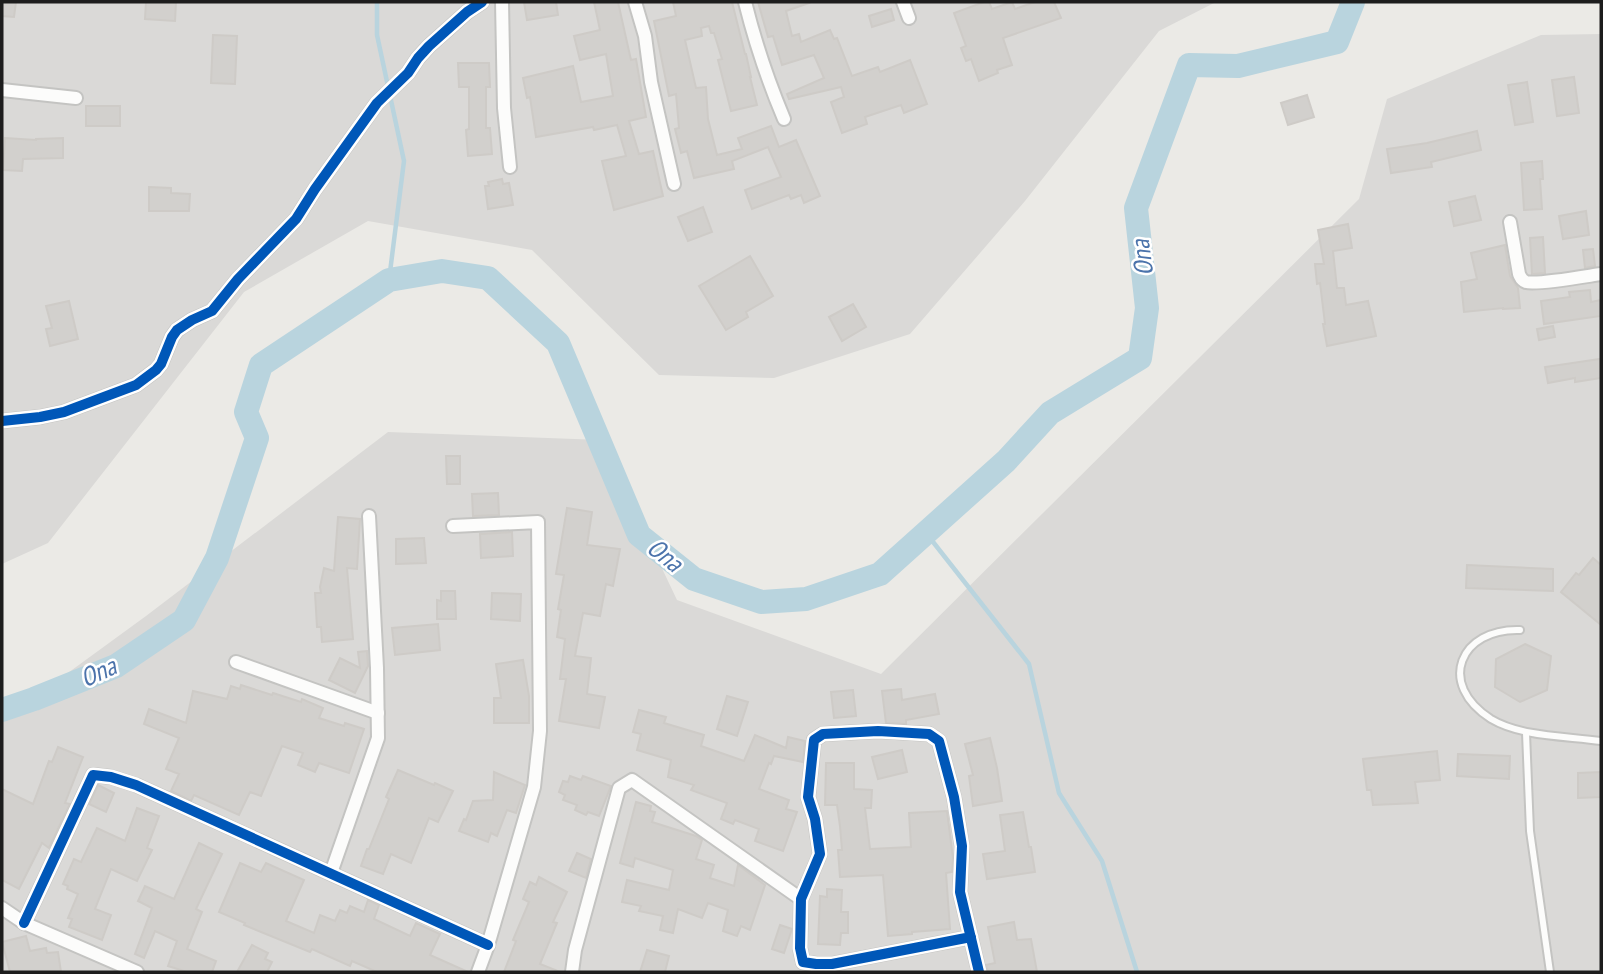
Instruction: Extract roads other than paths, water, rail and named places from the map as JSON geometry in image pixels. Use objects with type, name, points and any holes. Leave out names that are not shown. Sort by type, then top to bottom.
[{"type":"street","points":[[2,421],[64,412],[136,385],[156,370],[177,330],[212,311],[238,279],[296,219],[314,189],[377,103],[408,74],[429,46],[482,2]]},
{"type":"street","points":[[502,2],[504,108],[510,167]]},
{"type":"street","points":[[635,2],[645,36],[651,82],[674,184]]},
{"type":"street","points":[[745,2],[756,47],[784,120]]},
{"type":"street","points":[[903,2],[909,18]]},
{"type":"street","points":[[2,90],[76,98]]},
{"type":"street","points":[[1510,222],[1519,274],[1527,282],[1601,274]]},
{"type":"street","points":[[331,873],[378,737],[369,516]]},
{"type":"street","points":[[453,526],[538,522],[540,731],[534,788],[478,972]]},
{"type":"street","points":[[236,662],[378,713]]},
{"type":"street","points":[[971,937],[832,964],[803,962],[800,948],[801,899],[820,854],[815,819],[808,797],[814,740],[823,734],[878,731],[929,734],[939,741],[954,797],[962,846],[960,892],[971,937],[979,972]]},
{"type":"street","points":[[24,923],[93,775],[111,777],[136,785],[488,945]]},
{"type":"street","points":[[572,972],[575,950],[619,788],[632,780],[801,899]]},
{"type":"street","points":[[2,908],[24,923],[137,972]]},
{"type":"lane","points":[[1520,630],[1495,632],[1468,650],[1460,666],[1459,675],[1465,692],[1485,715],[1500,724],[1526,733],[1601,741]]},
{"type":"lane","points":[[1526,733],[1530,831],[1550,972]]},
{"type":"waterway","points":[[377,2],[377,35],[404,161],[389,280]]},
{"type":"waterway","name":"Ona","points":[[2,710],[116,666],[184,620],[217,558],[257,438],[246,412],[261,365],[389,280],[442,271],[488,278],[558,343],[639,535],[694,579],[761,602],[806,599],[880,574],[1006,461],[1050,413],[1140,358],[1147,308],[1136,208],[1189,65],[1238,66],[1337,42],[1353,2]]},
{"type":"waterway","points":[[926,533],[1029,664],[1059,793],[1102,861],[1137,972]]}]
